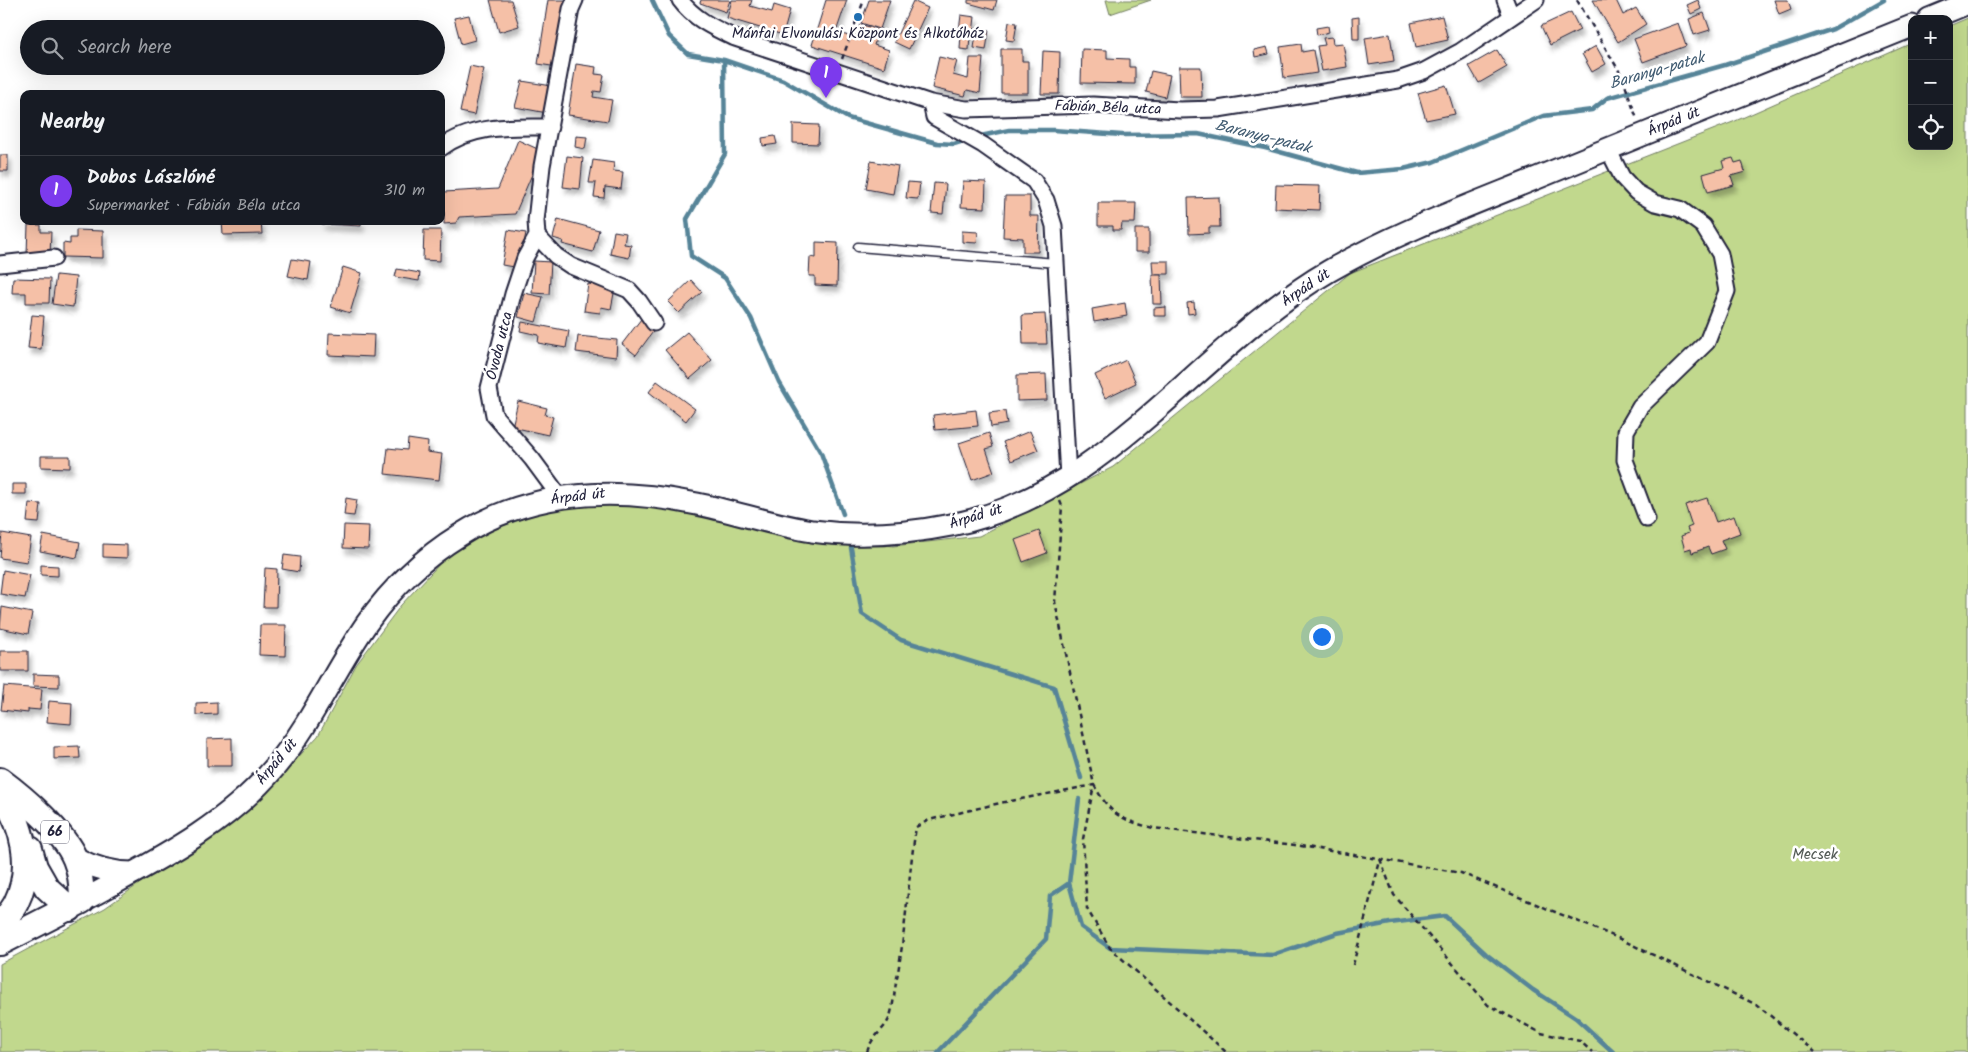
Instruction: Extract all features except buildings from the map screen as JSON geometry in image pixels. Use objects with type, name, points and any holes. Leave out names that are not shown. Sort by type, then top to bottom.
[{"type":"main road","points":[[1939,15],[1968,3]]},
{"type":"main road","name":"Árpád út","points":[[76,905],[177,850],[204,832],[248,794],[273,770],[307,722],[366,624],[387,598],[423,563],[459,535],[493,518],[512,509],[560,497],[594,493],[641,494],[697,504],[806,530],[837,533],[928,530],[962,523],[1020,502],[1061,482],[1111,449],[1146,421],[1228,347],[1289,297],[1325,273],[1366,251],[1435,220],[1908,28]]},
{"type":"main road","name":"66","points":[[0,780],[47,823],[75,858],[81,879],[76,905],[47,888],[40,876],[14,813],[0,792]]},
{"type":"main road","name":"66","points":[[0,925],[15,905],[26,875],[25,854],[14,813]]},
{"type":"main road","points":[[75,858],[94,867],[114,873],[133,873]]},
{"type":"main road","points":[[0,943],[76,905]]},
{"type":"street","name":"Óvoda utca","points":[[560,497],[532,459],[494,415],[490,388],[513,294],[525,258],[537,236],[536,221],[542,166],[571,9],[575,0]]},
{"type":"street","name":"Fábián Béla utca","points":[[680,0],[688,11],[707,24],[735,38],[931,103],[966,110],[1093,105],[1180,110],[1218,109],[1259,104],[1398,80],[1424,71],[1461,51],[1511,15],[1536,0]]},
{"type":"street","points":[[1505,0],[1511,15]]},
{"type":"street","points":[[931,103],[934,117],[983,145],[1034,181],[1046,200],[1054,226],[1056,263],[1061,482]]},
{"type":"street","points":[[445,145],[470,131],[518,127],[550,127]]},
{"type":"street","points":[[1608,149],[1622,177],[1636,192],[1655,203],[1680,210],[1703,226],[1720,254],[1727,291],[1707,342],[1640,408],[1626,432],[1625,460],[1646,519]]},
{"type":"street","points":[[537,236],[556,256],[571,266],[629,290],[654,323]]},
{"type":"street","points":[[0,264],[54,258]]},
{"type":"lane","points":[[858,248],[1056,263]]},
{"type":"path","points":[[837,72],[864,0]]},
{"type":"path","points":[[1577,0],[1624,82],[1631,102]]},
{"type":"path","points":[[1061,482],[1062,506],[1055,602],[1094,785],[1106,807],[1130,822],[1153,828],[1295,845],[1461,873],[1618,938],[1757,1005],[1815,1052]]},
{"type":"path","points":[[866,1052],[870,1040],[888,1021],[904,940],[909,870],[916,827],[929,820],[1000,803],[1094,785]]},
{"type":"path","points":[[1094,785],[1083,838],[1087,909],[1110,948],[1226,1052]]},
{"type":"path","points":[[1353,965],[1380,860]]},
{"type":"path","points":[[1380,860],[1394,895],[1488,1006],[1541,1033],[1580,1041],[1592,1052]]},
{"type":"green space","points":[[1106,0],[1151,0],[1110,14]]},
{"type":"green space","name":"Mecsek","points":[[1968,18],[1968,1052],[0,1052],[0,964],[105,908],[261,797],[318,736],[356,665],[401,605],[460,542],[565,500],[621,496],[706,514],[893,546],[979,536],[1113,467],[1350,273],[1733,122],[1908,45],[1908,150],[1953,150],[1953,24]]},
{"type":"waterway","name":"Baranya-patak","points":[[652,0],[669,36],[688,54],[724,60],[783,80],[848,118],[937,143],[954,144],[967,140]]},
{"type":"waterway","name":"Baranya-patak","points":[[976,137],[1009,130],[1053,130],[1122,135],[1198,134],[1265,148],[1357,173],[1403,169],[1433,162],[1543,116],[1592,110],[1607,98],[1725,65],[1833,29],[1884,0]]},
{"type":"waterway","points":[[724,60],[725,154],[687,219],[691,256],[725,278],[751,318],[779,382],[821,453],[843,514]]},
{"type":"waterway","points":[[851,548],[862,614],[901,640],[1054,687],[1081,778]]},
{"type":"waterway","points":[[1079,799],[1069,883],[1081,927],[1110,948],[1273,955],[1337,933],[1390,923],[1445,916],[1486,954],[1533,990],[1576,1018],[1613,1052]]},
{"type":"waterway","points":[[938,1052],[1046,939],[1050,896],[1069,883]]},
{"type":"place","name":"Mánfai Elvonulási Központ és Alkotóház","points":[[858,17]]},
{"type":"place","name":"Dobos Lászlóné","points":[[826,98]]}]
